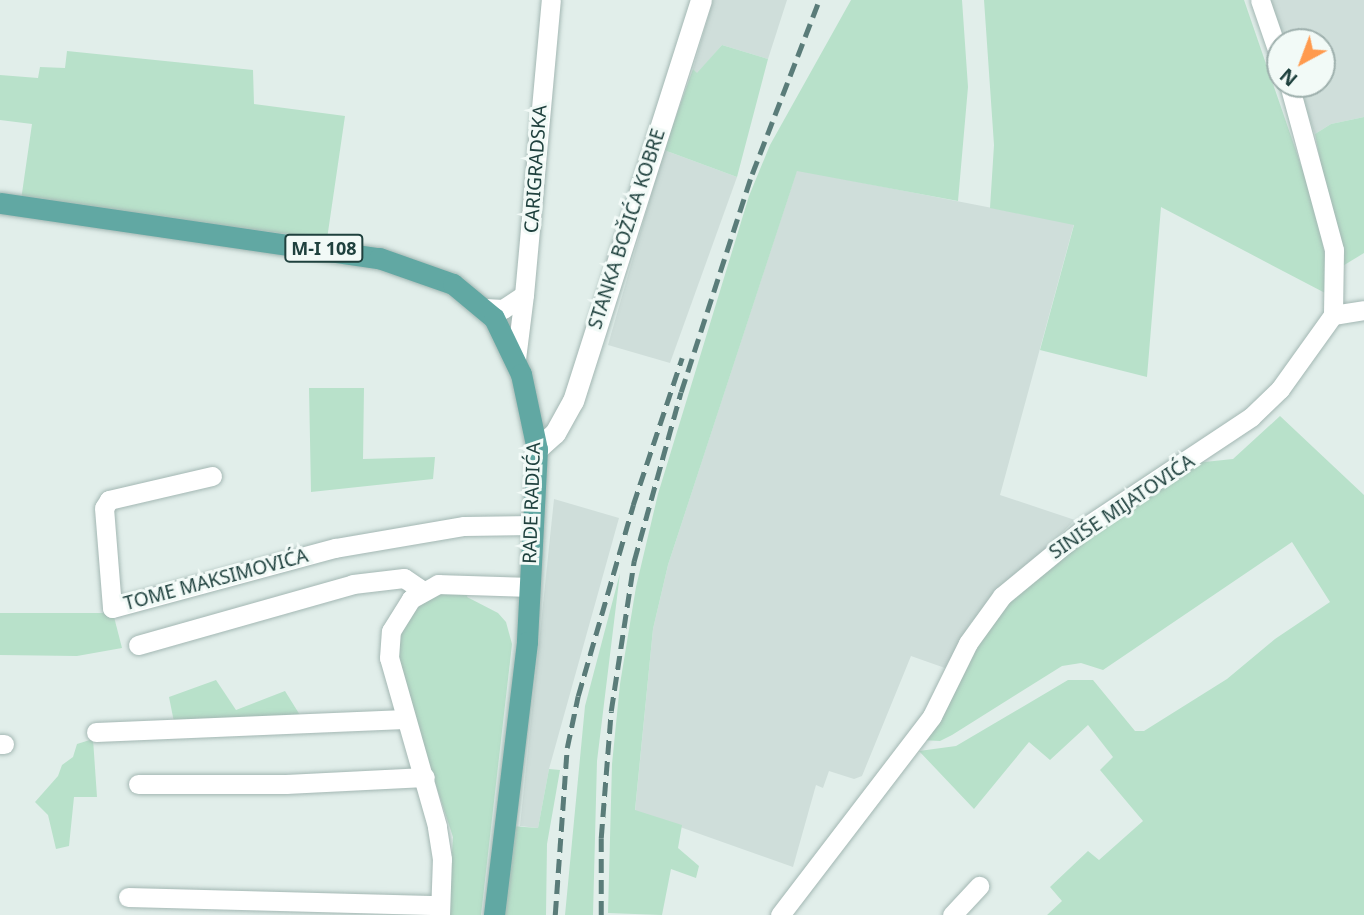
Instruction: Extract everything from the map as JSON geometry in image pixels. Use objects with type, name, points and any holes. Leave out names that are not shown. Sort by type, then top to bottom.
[{"type":"main road","name":"RADE RADIĆA","points":[[0,203],[379,258],[453,284],[485,308],[516,359],[537,449],[530,587],[494,915]]},
{"type":"street","name":"CARIGRADSKA","points":[[516,359],[551,0]]},
{"type":"street","name":"STANKA BOŽIĆA KOBRE","points":[[537,449],[566,416],[701,0]]},
{"type":"street","points":[[1259,0],[1269,28]]},
{"type":"street","points":[[1293,98],[1334,250],[1333,315],[1364,310]]},
{"type":"street","points":[[485,308],[514,305],[524,295]]},
{"type":"street","name":"SINIŠE MIJATOVIĆA","points":[[780,915],[932,716],[968,643],[1002,596],[1087,526],[1251,417],[1280,388],[1333,315]]},
{"type":"street","points":[[528,402],[548,417],[566,416]]},
{"type":"street","name":"TOME MAKSIMOVIĆA","points":[[212,476],[110,500],[104,508],[112,608],[335,548],[464,526],[533,525]]},
{"type":"street","points":[[138,645],[354,584],[404,578],[422,590]]},
{"type":"street","points":[[128,897],[440,910],[442,859],[425,777],[405,719],[388,643],[401,609],[422,590],[456,582],[530,587]]},
{"type":"street","points":[[96,732],[405,719]]},
{"type":"street","points":[[138,783],[286,784],[425,777]]},
{"type":"street","points":[[952,915],[979,886]]},
{"type":"shaded area","points":[[713,0],[787,0],[768,59],[722,45],[697,74],[693,69]]},
{"type":"shaded area","points":[[1270,0],[1364,0],[1364,117],[1331,124],[1315,134],[1302,98],[1336,98],[1336,28],[1278,28]]},
{"type":"shaded area","points":[[664,150],[737,177],[670,363],[608,345]]},
{"type":"shaded area","points":[[797,170],[1074,224],[1000,495],[1075,520],[971,622],[945,668],[911,656],[862,776],[854,779],[829,771],[823,788],[816,785],[793,867],[635,811],[653,629],[668,565]]},
{"type":"shaded area","points":[[554,499],[619,518],[549,769],[538,828],[520,826]]},
{"type":"green space","points":[[851,0],[962,0],[968,87],[958,201],[797,171],[668,565],[653,629],[635,810],[682,825],[678,848],[699,866],[696,878],[671,869],[662,915],[608,913],[612,764],[620,684],[636,587],[658,494],[749,196],[770,145]]},
{"type":"green space","points":[[984,0],[1244,0],[1266,64],[1266,98],[1278,98],[1313,200],[1325,255],[1327,294],[1161,207],[1147,377],[1040,350],[1074,225],[990,208],[994,145]]},
{"type":"green space","points":[[722,45],[768,59],[737,177],[664,150],[693,69],[697,73]]},
{"type":"green space","points":[[67,51],[253,70],[254,104],[345,116],[327,239],[21,200],[32,124],[0,120],[0,75],[38,78],[40,67],[65,68]]},
{"type":"green space","points":[[1364,117],[1364,253],[1341,267],[1315,134],[1331,124]]},
{"type":"green space","points":[[309,388],[364,388],[363,459],[435,457],[433,479],[311,492]]},
{"type":"green space","points":[[1280,416],[1364,495],[1364,915],[1047,915],[1062,901],[1050,887],[1088,851],[1099,860],[1143,821],[1100,770],[1113,757],[1088,725],[1050,760],[1029,742],[974,809],[919,751],[956,746],[1068,680],[1093,680],[1135,731],[1144,731],[1227,679],[1275,639],[1330,602],[1292,542],[1103,670],[1081,663],[1062,666],[952,735],[940,741],[920,740],[1002,605],[1093,527],[1195,463],[1233,459]]},
{"type":"green space","points":[[620,573],[597,761],[593,915],[565,915],[585,706]]},
{"type":"green space","points":[[468,592],[467,597],[498,613],[506,622],[512,644],[481,915],[448,915],[453,837],[407,697],[397,648],[410,610],[437,594]]},
{"type":"green space","points":[[0,613],[113,613],[122,648],[77,656],[0,655]]},
{"type":"green space","points":[[216,680],[236,710],[285,691],[303,720],[175,727],[169,697]]},
{"type":"green space","points":[[93,739],[97,797],[74,797],[69,846],[56,849],[48,815],[35,802],[58,776],[62,765],[73,757],[77,744]]},
{"type":"green space","points":[[549,769],[560,770],[547,844],[546,915],[501,915],[511,826],[538,828]]},
{"type":"railway","points":[[601,915],[601,838],[611,711],[634,561],[681,392],[752,174],[819,0]]},
{"type":"railway","points":[[555,915],[567,748],[578,696],[633,505],[682,358]]}]
